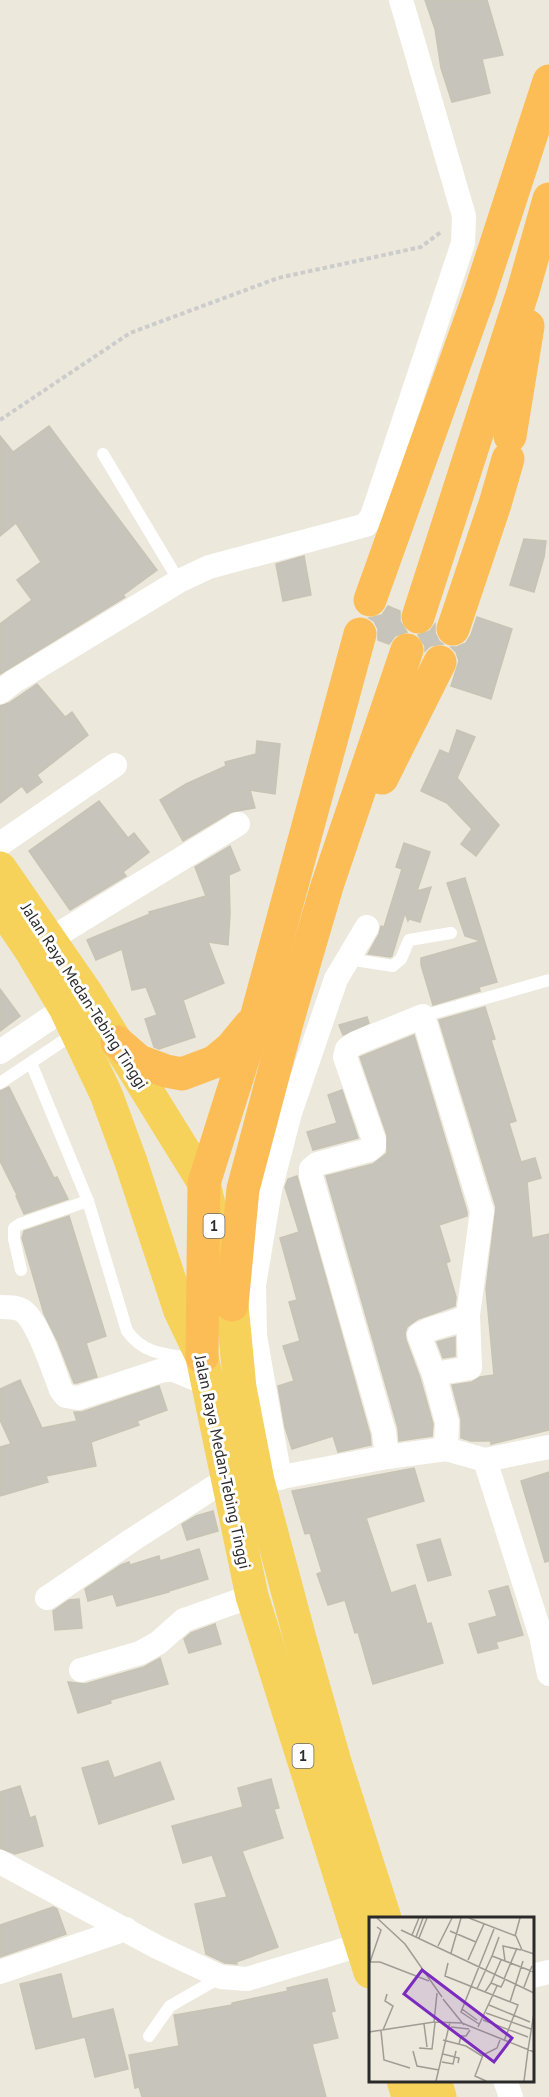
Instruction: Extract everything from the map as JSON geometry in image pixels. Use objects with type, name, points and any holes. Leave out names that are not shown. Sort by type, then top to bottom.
[{"type":"highway","points":[[370,600],[479,296],[549,81]]},
{"type":"highway","points":[[453,629],[495,504],[509,448],[547,205]]},
{"type":"highway","points":[[418,617],[523,291],[547,205]]},
{"type":"highway","points":[[205,1367],[204,1184],[256,1018],[360,634]]},
{"type":"highway","points":[[232,1305],[243,1189],[288,1019],[327,886],[407,650]]},
{"type":"highway","points":[[327,886],[440,662]]},
{"type":"highway","name":"Jalan Raya Medan-Tebing Tinggi","points":[[0,868],[76,1011],[131,1162],[180,1311],[255,1479],[252,1596],[368,1953]]},
{"type":"highway","name":"Jalan Raya Medan-Tebing Tinggi","points":[[0,905],[40,945]]},
{"type":"highway","name":"Jalan Raya Medan-Tebing Tinggi","points":[[76,1011],[117,1042],[204,1184],[232,1305],[240,1388],[255,1479],[335,1762],[385,1917]]},
{"type":"highway","points":[[117,1042],[139,1061],[182,1074],[214,1062],[231,1048],[256,1018]]},
{"type":"highway","points":[[404,2082],[408,2097]]},
{"type":"highway","points":[[436,2082],[440,2097]]},
{"type":"street","points":[[0,692],[179,581],[209,567],[366,525],[376,505],[464,243],[464,216],[400,0]]},
{"type":"street","points":[[0,844],[115,765]]},
{"type":"street","points":[[40,945],[238,824]]},
{"type":"street","points":[[255,1479],[254,1286],[270,1190],[290,1113],[336,979],[367,927]]},
{"type":"street","points":[[0,1052],[76,1011]]},
{"type":"street","points":[[387,1457],[384,1432],[311,1176],[311,1169],[317,1164],[369,1150],[374,1146],[374,1140],[345,1057],[347,1049],[356,1043],[423,1016],[482,1211],[468,1315],[470,1368],[434,1374]]},
{"type":"street","points":[[0,1307],[23,1311],[32,1320],[61,1390],[66,1396],[78,1398],[163,1370],[205,1367]]},
{"type":"street","points":[[446,1449],[447,1422],[434,1374],[419,1335],[427,1329],[461,1321],[468,1315]]},
{"type":"street","points":[[47,1598],[132,1540],[255,1479],[446,1449],[485,1460],[549,1447]]},
{"type":"street","points":[[485,1460],[545,1635],[549,1674]]},
{"type":"street","points":[[81,1670],[140,1653],[159,1643],[184,1620],[252,1596]]},
{"type":"street","points":[[0,1862],[157,1947],[221,1977],[247,1979],[368,1953]]},
{"type":"street","points":[[0,1972],[126,1929]]},
{"type":"street","points":[[534,1976],[549,1972]]},
{"type":"street","points":[[506,2082],[511,2097]]},
{"type":"lane","points":[[103,454],[179,581]]},
{"type":"lane","points":[[348,959],[393,966],[401,959],[409,940],[451,933]]},
{"type":"lane","points":[[423,1016],[549,980]]},
{"type":"lane","points":[[0,1083],[31,1064],[76,1011]]},
{"type":"lane","points":[[31,1064],[88,1201],[127,1331],[135,1342],[145,1349],[205,1367]]},
{"type":"lane","points":[[21,1270],[14,1239],[14,1228],[88,1201]]},
{"type":"lane","points":[[149,2036],[170,2006],[221,1977]]},
{"type":"path","points":[[0,420],[130,333],[278,278],[421,247],[464,216]]},
{"type":"building","points":[[425,0],[487,0],[503,55],[482,59],[490,93],[452,102],[441,68],[435,29]]},
{"type":"building","points":[[49,426],[157,570],[123,595],[125,597],[0,674],[0,624],[32,600],[17,580],[41,562],[16,523],[0,536],[0,436],[13,452]]},
{"type":"building","points":[[524,539],[546,541],[534,592],[510,585]]},
{"type":"building","points":[[304,556],[311,595],[283,601],[276,564]]},
{"type":"building","points":[[388,606],[400,611],[400,621],[407,632],[395,636],[389,644],[378,640],[378,629],[374,621],[369,618],[382,615]]},
{"type":"building","points":[[477,617],[512,629],[491,699],[451,686],[459,661],[456,652],[451,647],[466,643]]},
{"type":"building","points":[[435,624],[435,633],[443,644],[430,646],[425,651],[425,646],[418,635],[430,631]]},
{"type":"building","points":[[37,684],[65,717],[72,712],[88,735],[37,775],[42,782],[27,793],[22,786],[0,803],[0,706],[9,703]]},
{"type":"building","points":[[457,730],[475,737],[457,778],[499,825],[476,856],[461,844],[472,829],[447,803],[421,791],[440,750],[449,754]]},
{"type":"building","points":[[257,741],[280,744],[275,794],[250,790],[255,808],[231,812],[183,841],[160,800],[186,784],[226,766],[225,762],[256,754]]},
{"type":"building","points":[[99,801],[128,838],[134,833],[149,852],[123,872],[126,876],[70,910],[29,851]]},
{"type":"building","points":[[404,843],[430,852],[417,891],[431,887],[420,922],[409,919],[408,921],[405,913],[392,956],[368,954],[381,926],[384,927],[402,869],[396,867]]},
{"type":"building","points":[[230,846],[240,870],[229,875],[228,945],[208,942],[224,983],[183,1000],[195,1037],[159,1049],[154,1047],[145,1019],[157,1015],[146,987],[132,990],[122,949],[96,960],[87,940],[150,914],[149,912],[206,896],[195,867]]},
{"type":"building","points":[[465,878],[497,982],[479,987],[480,991],[433,1005],[421,958],[481,941],[465,936],[447,883]]},
{"type":"building","points":[[0,989],[20,1016],[0,1031]]},
{"type":"building","points":[[485,1007],[495,1039],[491,1040],[516,1121],[509,1123],[521,1162],[535,1158],[541,1178],[527,1182],[532,1238],[549,1234],[549,1430],[491,1444],[491,1441],[471,1441],[461,1438],[461,1419],[452,1385],[494,1375],[486,1289],[496,1207],[439,1020]]},
{"type":"building","points":[[367,1017],[369,1023],[343,1035],[339,1025]]},
{"type":"building","points":[[414,1035],[467,1216],[439,1225],[450,1261],[446,1263],[456,1297],[455,1306],[418,1319],[407,1327],[405,1333],[433,1424],[432,1436],[399,1441],[398,1428],[326,1176],[373,1164],[387,1153],[387,1135],[360,1057]]},
{"type":"building","points":[[9,1087],[54,1178],[57,1177],[68,1199],[24,1214],[0,1161],[0,1091]]},
{"type":"building","points":[[342,1090],[358,1138],[313,1150],[307,1132],[337,1123],[328,1095]]},
{"type":"building","points":[[297,1176],[370,1435],[371,1445],[338,1452],[333,1436],[292,1449],[285,1427],[278,1386],[294,1381],[283,1346],[300,1341],[289,1302],[297,1300],[280,1238],[299,1232],[285,1187],[288,1179]]},
{"type":"building","points":[[69,1216],[106,1336],[86,1343],[97,1377],[77,1383],[74,1383],[44,1314],[22,1238],[24,1231]]},
{"type":"building","points":[[455,1337],[455,1356],[443,1358],[437,1342]]},
{"type":"building","points":[[20,1380],[42,1428],[77,1421],[74,1412],[82,1412],[159,1386],[167,1410],[137,1421],[139,1425],[91,1442],[96,1466],[46,1476],[48,1482],[0,1496],[0,1447],[11,1444],[0,1420],[0,1389]]},
{"type":"building","points":[[414,1468],[424,1501],[366,1518],[391,1593],[415,1585],[427,1624],[431,1623],[443,1663],[373,1684],[358,1632],[355,1633],[345,1600],[328,1605],[317,1574],[322,1572],[310,1533],[305,1534],[292,1491]]},
{"type":"building","points":[[549,1472],[549,1561],[545,1562],[521,1481]]},
{"type":"building","points":[[213,1511],[218,1531],[187,1540],[182,1524],[196,1516]]},
{"type":"building","points":[[440,1539],[451,1575],[428,1581],[417,1545]]},
{"type":"building","points":[[199,1549],[208,1579],[117,1606],[113,1594],[88,1601],[85,1589],[121,1565],[129,1562],[130,1565],[159,1556],[160,1561]]},
{"type":"building","points":[[508,1586],[523,1635],[496,1642],[498,1648],[478,1653],[469,1624],[497,1616],[489,1591]]},
{"type":"building","points":[[79,1599],[82,1628],[55,1630],[53,1611],[69,1600]]},
{"type":"building","points":[[215,1624],[221,1644],[189,1653],[184,1639],[191,1633]]},
{"type":"building","points":[[160,1658],[168,1684],[110,1700],[111,1703],[78,1713],[68,1682],[85,1684],[144,1667]]},
{"type":"building","points":[[108,1761],[114,1778],[160,1762],[174,1799],[99,1824],[82,1768]]},
{"type":"building","points":[[271,1779],[279,1808],[274,1809],[283,1838],[242,1851],[278,1947],[236,1962],[237,1964],[225,1963],[206,1954],[195,1904],[227,1897],[212,1855],[183,1863],[172,1826],[243,1807],[238,1788]]},
{"type":"building","points":[[20,1786],[30,1818],[35,1816],[43,1846],[15,1854],[0,1848],[0,1792]]},
{"type":"building","points":[[53,1907],[57,1909],[66,1934],[0,1957],[0,1925]]},
{"type":"building","points":[[61,1974],[72,2019],[113,2009],[128,2069],[95,2077],[85,2037],[36,2049],[20,1984]]},
{"type":"building","points":[[327,1979],[335,2011],[331,2012],[338,2038],[312,2044],[326,2097],[142,2097],[139,2087],[135,2088],[129,2055],[179,2046],[174,2015],[232,2005],[232,2003],[288,1991],[287,1988]]}]
